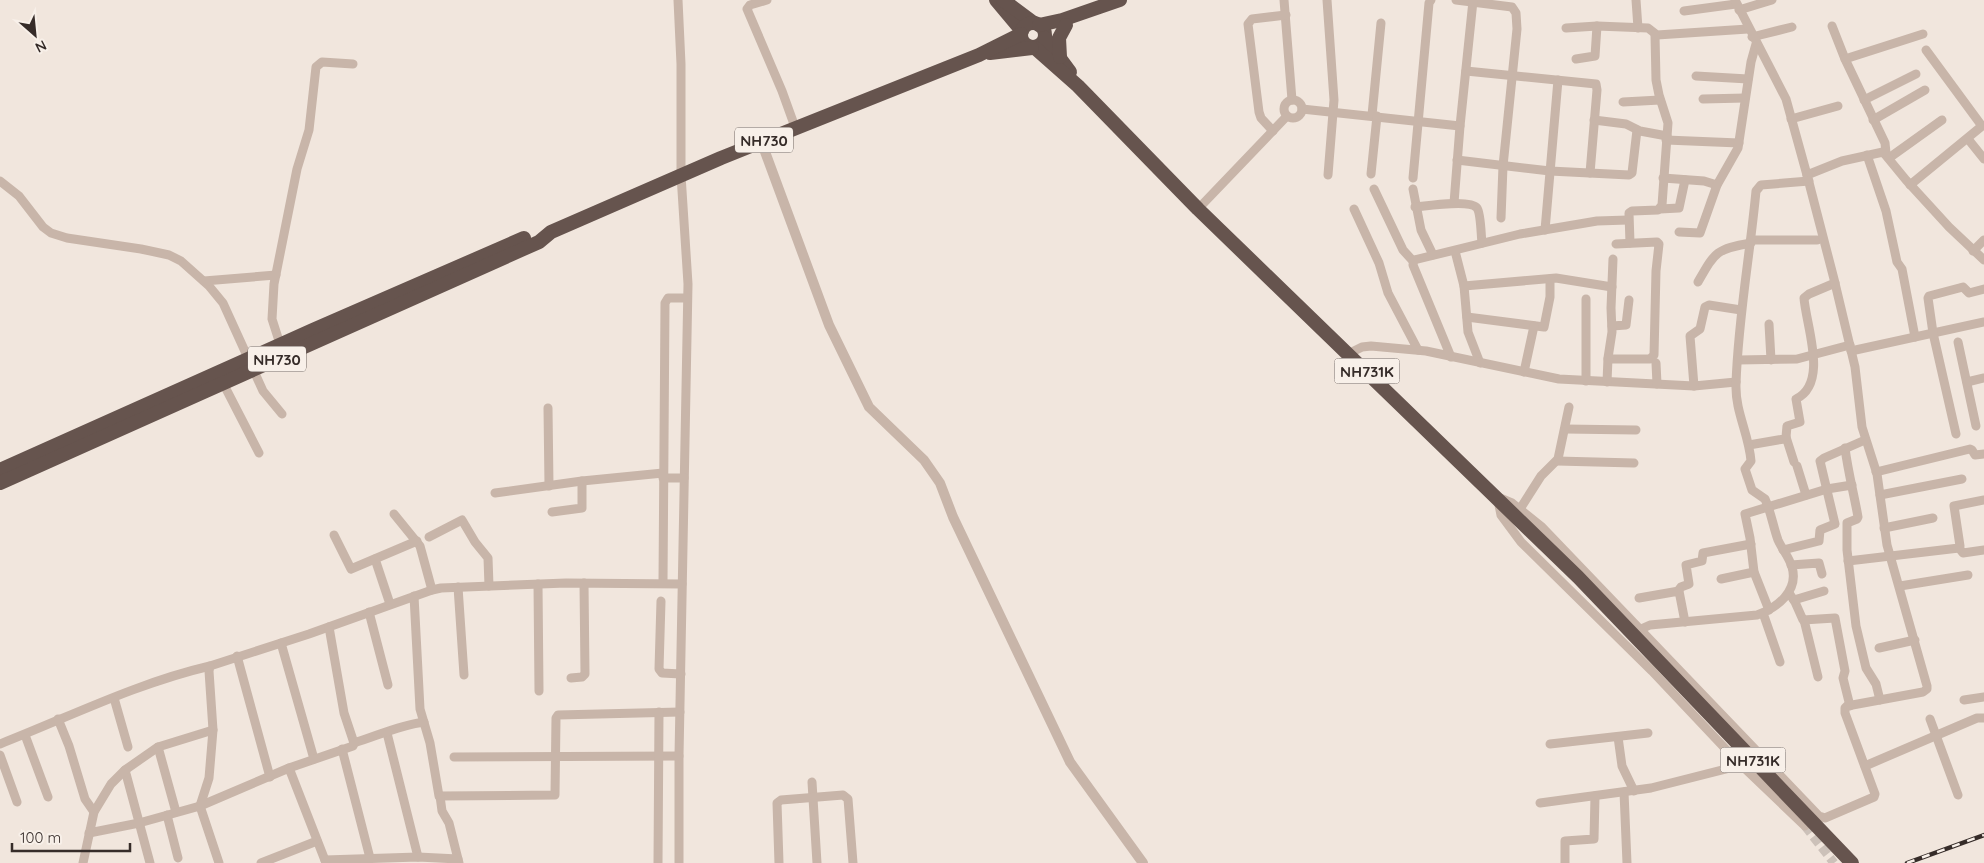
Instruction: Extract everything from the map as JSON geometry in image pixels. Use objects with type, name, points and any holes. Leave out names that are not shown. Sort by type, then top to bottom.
[{"type":"highway","points":[[996,0],[1021,33],[1024,43],[1038,36]]},
{"type":"highway","name":"NH731K","points":[[1003,0],[1060,57],[1078,86]]},
{"type":"highway","name":"NH730","points":[[1038,36],[1120,0]]},
{"type":"highway","name":"NH730","points":[[0,470],[539,242],[552,232],[770,137],[979,55],[1038,36],[1100,8]]},
{"type":"highway","name":"NH730","points":[[979,55],[1021,33],[1029,24],[1038,36]]},
{"type":"highway","points":[[1060,57],[1059,38],[1066,25]]},
{"type":"highway","name":"NH731K","points":[[1038,36],[1078,86],[1198,209],[1497,498],[1655,657],[1852,863]]},
{"type":"highway","name":"NH730","points":[[0,483],[224,383],[280,344],[536,234],[552,232]]},
{"type":"street","points":[[678,0],[681,176],[688,298],[679,863]]},
{"type":"street","points":[[767,0],[750,5],[748,9],[795,127]]},
{"type":"street","points":[[1284,0],[1292,100]]},
{"type":"street","points":[[1327,0],[1334,100],[1328,175]]},
{"type":"street","points":[[1414,178],[1429,3],[1431,0]]},
{"type":"street","points":[[1456,0],[1473,1],[1514,9],[1517,29],[1503,166],[1501,218]]},
{"type":"street","points":[[1636,0],[1638,28]]},
{"type":"street","points":[[1684,11],[1772,0]]},
{"type":"street","points":[[1454,203],[1473,1]]},
{"type":"street","points":[[1737,5],[1783,92],[1808,178],[1856,375],[1861,421],[1865,440],[1876,472],[1884,528],[1927,689],[1923,692],[1850,706],[1844,710],[1875,794],[1874,797],[1825,818],[1819,816],[1542,527],[1512,502],[1497,498],[1501,514],[1521,542],[1805,826]]},
{"type":"street","points":[[1273,131],[1258,112],[1248,24],[1252,19],[1286,15]]},
{"type":"street","points":[[1371,174],[1381,23]]},
{"type":"street","points":[[1576,59],[1595,56],[1597,26]]},
{"type":"street","points":[[1566,28],[1597,26],[1638,28],[1650,29],[1655,35],[1655,73],[1660,100],[1668,123],[1662,205],[1660,209]]},
{"type":"street","points":[[1832,26],[1845,59],[1885,143],[1888,155],[1910,185],[1984,260]]},
{"type":"street","points":[[1754,40],[1792,27]]},
{"type":"street","points":[[1655,35],[1748,29]]},
{"type":"street","points":[[1845,59],[1923,34]]},
{"type":"street","points":[[1679,232],[1700,233],[1717,185],[1739,143],[1754,40]]},
{"type":"street","points":[[1910,185],[1981,128],[1981,124],[1926,50]]},
{"type":"street","points":[[280,344],[272,318],[276,275],[297,169],[309,130],[318,64],[322,62],[352,64]]},
{"type":"street","points":[[1466,71],[1596,84],[1590,173]]},
{"type":"street","points":[[1864,100],[1916,74]]},
{"type":"street","points":[[1696,76],[1748,79]]},
{"type":"street","points":[[1545,230],[1558,80]]},
{"type":"street","points":[[1873,120],[1925,90]]},
{"type":"street","points":[[1703,99],[1746,98]]},
{"type":"street","points":[[1292,100],[1300,104],[1302,109]]},
{"type":"street","points":[[1292,100],[1285,105],[1284,111],[1287,116],[1292,118],[1298,116],[1302,109]]},
{"type":"street","points":[[1623,102],[1660,100]]},
{"type":"street","points":[[1791,119],[1838,106]]},
{"type":"street","points":[[1302,109],[1460,126]]},
{"type":"street","points":[[1198,209],[1287,116]]},
{"type":"street","points":[[1594,120],[1626,124],[1637,130],[1667,138],[1739,143]]},
{"type":"street","points":[[1888,155],[1942,120]]},
{"type":"street","points":[[1457,160],[1550,171],[1629,174],[1632,173],[1637,130]]},
{"type":"street","points":[[770,137],[764,149],[770,168],[786,206],[829,325],[869,407],[924,460],[940,483],[953,517],[1070,762],[1143,863]]},
{"type":"street","points":[[1968,139],[1984,159]]},
{"type":"street","points":[[747,147],[759,155],[770,168]]},
{"type":"street","points":[[1818,678],[1804,620],[1801,618],[1791,596],[1794,583],[1791,565],[1783,550],[1764,497],[1752,490],[1744,469],[1751,462],[1749,445],[1738,411],[1736,382],[1741,310],[1757,188],[1761,185],[1808,178],[1842,161],[1881,151],[1888,155]]},
{"type":"street","points":[[1867,155],[1886,211],[1897,262],[1902,269],[1915,337]]},
{"type":"street","points":[[1663,178],[1708,182],[1717,185]]},
{"type":"street","points":[[1630,243],[1629,213],[1632,211],[1679,208],[1685,180]]},
{"type":"street","points":[[0,182],[19,196],[43,227],[51,233],[66,238],[169,255],[181,261],[204,281],[223,302],[263,391],[282,414]]},
{"type":"street","points":[[1374,188],[1403,250],[1413,261],[1413,265],[1452,357]]},
{"type":"street","points":[[1412,189],[1421,230],[1433,255]]},
{"type":"street","points":[[1415,207],[1454,203],[1477,208],[1482,243]]},
{"type":"street","points":[[1354,209],[1379,263],[1388,293],[1418,350]]},
{"type":"street","points":[[1413,261],[1520,234],[1597,221],[1628,220]]},
{"type":"street","points":[[1698,282],[1709,263],[1720,251],[1729,247],[1751,242],[1817,240]]},
{"type":"street","points":[[1974,251],[1984,240]]},
{"type":"street","points":[[1608,360],[1650,359],[1654,355],[1656,271],[1659,244],[1657,242],[1616,244]]},
{"type":"street","points":[[1455,251],[1464,286],[1468,332],[1480,363]]},
{"type":"street","points":[[1607,382],[1612,326],[1613,259]]},
{"type":"street","points":[[204,281],[276,275]]},
{"type":"street","points":[[1464,286],[1550,279],[1612,287]]},
{"type":"street","points":[[1467,317],[1542,327],[1545,325],[1550,297],[1550,279]]},
{"type":"street","points":[[1806,495],[1786,437],[1787,426],[1800,422],[1796,401],[1805,394],[1812,376],[1814,355],[1804,298],[1835,283]]},
{"type":"street","points":[[1956,434],[1933,333],[1929,296],[1963,287],[1969,293],[1984,289]]},
{"type":"street","points":[[663,583],[665,302],[668,298],[688,298]]},
{"type":"street","points":[[1586,299],[1586,381]]},
{"type":"street","points":[[1612,326],[1626,325],[1629,300]]},
{"type":"street","points":[[1694,386],[1690,336],[1700,329],[1705,307],[1709,305],[1741,310]]},
{"type":"street","points":[[1738,360],[1797,359],[1984,322]]},
{"type":"street","points":[[1769,324],[1771,360]]},
{"type":"street","points":[[1524,372],[1534,326]]},
{"type":"street","points":[[1958,342],[1976,426]]},
{"type":"street","points":[[1348,354],[1362,347],[1371,346],[1418,350],[1550,378],[1586,381],[1694,386],[1736,382]]},
{"type":"street","points":[[1656,363],[1657,384]]},
{"type":"street","points":[[1967,382],[1984,378]]},
{"type":"street","points":[[224,383],[260,453]]},
{"type":"street","points":[[1520,509],[1541,476],[1557,461],[1569,407]]},
{"type":"street","points":[[548,408],[549,486]]},
{"type":"street","points":[[1565,429],[1636,430]]},
{"type":"street","points":[[1749,445],[1784,440],[1786,437]]},
{"type":"street","points":[[1783,550],[1819,541],[1820,530],[1836,524],[1820,461],[1865,440]]},
{"type":"street","points":[[1845,448],[1858,517],[1846,523],[1848,561],[1856,626],[1866,668],[1876,684],[1880,700]]},
{"type":"street","points":[[1876,472],[1970,449],[1975,455],[1984,454]]},
{"type":"street","points":[[1557,461],[1634,463]]},
{"type":"street","points":[[495,493],[582,481],[663,476],[684,478]]},
{"type":"street","points":[[1880,496],[1962,479]]},
{"type":"street","points":[[552,512],[582,508],[582,481]]},
{"type":"street","points":[[1780,662],[1754,572],[1745,514],[1827,489],[1852,485]]},
{"type":"street","points":[[1984,500],[1954,506],[1959,548],[1963,553],[1984,550]]},
{"type":"street","points":[[394,514],[417,541],[422,552],[432,590]]},
{"type":"street","points":[[1884,528],[1933,518]]},
{"type":"street","points":[[429,537],[462,520],[473,540],[488,558],[489,586]]},
{"type":"street","points":[[334,535],[351,569],[417,541]]},
{"type":"street","points":[[1639,598],[1678,591],[1681,587],[1689,584],[1686,565],[1702,561],[1703,554],[1751,544]]},
{"type":"street","points":[[1848,561],[1959,548]]},
{"type":"street","points":[[376,559],[390,604]]},
{"type":"street","points":[[1791,565],[1819,563],[1822,574]]},
{"type":"street","points":[[1721,579],[1754,572]]},
{"type":"street","points":[[1900,586],[1968,575]]},
{"type":"street","points":[[571,678],[582,677],[585,674],[584,583]]},
{"type":"street","points":[[0,744],[58,719],[179,673],[210,666],[329,627],[432,590],[458,587],[538,584],[682,584]]},
{"type":"street","points":[[538,584],[539,691]]},
{"type":"street","points":[[458,587],[464,675]]},
{"type":"street","points":[[1678,591],[1680,593],[1685,622]]},
{"type":"street","points":[[1641,629],[1647,625],[1749,617],[1766,611],[1791,596],[1824,591]]},
{"type":"street","points":[[289,768],[325,862],[370,858],[418,857],[436,857],[440,861],[458,861],[449,823],[442,811],[440,796],[437,794],[430,744],[420,709],[414,596]]},
{"type":"street","points":[[661,601],[659,669],[662,673],[681,674]]},
{"type":"street","points":[[369,612],[388,685]]},
{"type":"street","points":[[1804,620],[1834,618],[1836,620],[1845,671],[1843,678],[1850,706]]},
{"type":"street","points":[[329,627],[344,713],[354,743]]},
{"type":"street","points":[[1879,648],[1915,640]]},
{"type":"street","points":[[280,643],[314,759]]},
{"type":"street","points":[[237,656],[270,777]]},
{"type":"street","points":[[210,666],[213,730],[209,778],[200,806],[219,863]]},
{"type":"street","points":[[1964,700],[1984,697]]},
{"type":"street","points":[[114,698],[128,747]]},
{"type":"street","points":[[658,863],[659,712]]},
{"type":"street","points":[[440,796],[474,794],[552,796],[556,793],[556,718],[558,715],[680,712]]},
{"type":"street","points":[[1864,766],[1977,718],[1984,718]]},
{"type":"street","points":[[58,719],[69,746],[85,799],[94,812]]},
{"type":"street","points":[[1930,719],[1958,795]]},
{"type":"street","points":[[89,833],[139,823],[200,806],[289,768],[353,746],[354,743],[387,733],[404,725],[424,722]]},
{"type":"street","points":[[83,863],[94,812],[111,784],[125,770],[158,747],[213,730]]},
{"type":"street","points":[[387,733],[418,857]]},
{"type":"street","points":[[1550,744],[1648,733]]},
{"type":"street","points":[[25,734],[48,797]]},
{"type":"street","points":[[1618,737],[1622,766],[1629,791],[1627,863]]},
{"type":"street","points":[[158,747],[176,812]]},
{"type":"street","points":[[342,749],[370,858]]},
{"type":"street","points":[[0,755],[17,802]]},
{"type":"street","points":[[454,756],[555,758],[680,756]]},
{"type":"street","points":[[1540,803],[1660,787],[1742,765]]},
{"type":"street","points":[[125,770],[150,863]]},
{"type":"street","points":[[812,782],[817,863]]},
{"type":"street","points":[[780,863],[778,803],[781,800],[843,795],[847,796],[853,863]]},
{"type":"street","points":[[1565,863],[1566,841],[1594,839],[1595,796]]},
{"type":"street","points":[[167,815],[178,858]]},
{"type":"street","points":[[261,863],[317,841]]},
{"type":"tunnel","points":[[1805,826],[1834,863]]},
{"type":"railway","points":[[1907,863],[1984,835]]}]
